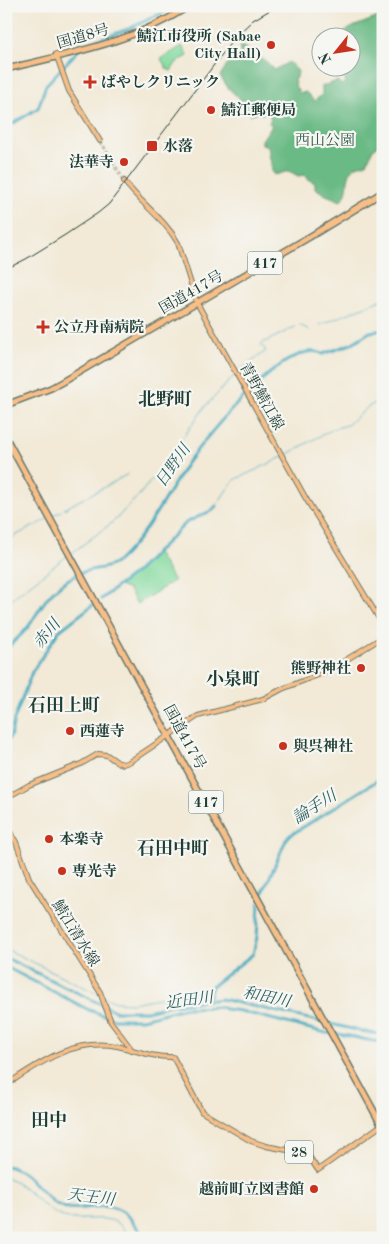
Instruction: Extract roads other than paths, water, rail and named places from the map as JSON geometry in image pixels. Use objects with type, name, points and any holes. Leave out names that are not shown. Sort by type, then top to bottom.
[{"type":"highway","name":"国道8号","points":[[82,49],[138,30],[184,6]]},
{"type":"highway","name":"国道8号","points":[[6,68],[140,32],[161,23],[189,6]]},
{"type":"highway","name":"国道417号","points":[[6,404],[51,388],[332,224],[383,192]]},
{"type":"highway","name":"国道417号","points":[[6,438],[382,1126]]},
{"type":"main road","points":[[56,55],[69,91],[100,141]]},
{"type":"main road","name":"青野鯖江線","points":[[124,181],[134,195],[170,229],[178,243],[197,303],[305,497],[383,625]]},
{"type":"main road","points":[[6,798],[28,785],[81,764],[98,754],[106,754],[122,764],[129,762],[198,716],[263,699],[328,670],[383,637]]},
{"type":"main road","name":"鯖江清水線","points":[[6,825],[16,842],[29,878],[103,999],[110,1021],[132,1050]]},
{"type":"main road","name":"28","points":[[6,1084],[46,1059],[71,1048],[101,1044],[155,1057],[173,1057],[202,1112],[251,1141],[266,1146],[303,1152],[310,1158],[318,1170],[382,1126]]},
{"type":"waterway","points":[[6,128],[38,108],[46,85],[83,45],[128,29],[177,6]]},
{"type":"waterway","points":[[320,325],[383,299]]},
{"type":"waterway","points":[[300,325],[309,330]]},
{"type":"waterway","points":[[238,372],[266,351],[261,344],[295,327]]},
{"type":"waterway","name":"日野川","points":[[6,649],[25,630],[48,597],[60,585],[82,572],[111,566],[127,552],[151,521],[187,464],[214,429],[271,372],[291,359],[308,352],[323,354],[351,344],[370,332],[383,330]]},
{"type":"waterway","points":[[72,553],[113,522],[140,494],[204,408],[234,376]]},
{"type":"waterway","points":[[216,506],[236,479],[271,463],[333,429],[347,425],[368,407],[383,398]]},
{"type":"waterway","points":[[117,480],[128,474]]},
{"type":"waterway","points":[[86,497],[116,481]]},
{"type":"waterway","points":[[64,509],[84,498]]},
{"type":"waterway","name":"赤川","points":[[101,599],[135,573],[187,522],[213,510],[216,506]]},
{"type":"waterway","points":[[51,516],[61,511]]},
{"type":"waterway","points":[[38,524],[47,519]]},
{"type":"waterway","points":[[15,536],[36,525]]},
{"type":"waterway","points":[[6,541],[13,537]]},
{"type":"waterway","points":[[6,603],[67,556]]},
{"type":"waterway","name":"赤川","points":[[6,743],[11,735],[14,720],[32,672],[59,631],[94,604]]},
{"type":"waterway","name":"論手川","points":[[261,897],[289,836],[383,777]]},
{"type":"waterway","name":"論手川","points":[[208,999],[212,986],[253,954],[257,937],[259,904]]},
{"type":"waterway","points":[[6,949],[98,994]]},
{"type":"waterway","name":"和田川","points":[[6,958],[115,1011],[147,1011],[171,1005],[221,999],[370,1033],[383,1034]]},
{"type":"waterway","name":"近田川","points":[[6,967],[89,1010],[114,1019],[142,1019],[185,1008],[222,1007],[326,1033],[383,1042]]},
{"type":"waterway","points":[[104,997],[116,1002],[132,1003],[196,991]]},
{"type":"waterway","name":"天王川","points":[[6,1166],[21,1172],[51,1200],[65,1208],[104,1206],[123,1212],[145,1238]]},
{"type":"waterway","points":[[6,1177],[22,1186],[56,1214],[71,1219],[112,1220],[118,1223],[131,1238]]},
{"type":"tunnel","points":[[100,141],[124,181]]},
{"type":"tram line","points":[[6,269],[65,235],[109,204],[235,37],[253,20],[277,6]]},
{"type":"place","name":"鯖江市役所 (Sabae City Hall)","points":[[271,45]]},
{"type":"place","name":"ばやしクリニック","points":[[90,82]]},
{"type":"place","name":"鯖江郵便局","points":[[211,110]]},
{"type":"place","name":"水落","points":[[152,146]]},
{"type":"place","name":"法華寺","points":[[124,162]]},
{"type":"place","name":"公立丹南病院","points":[[43,327]]},
{"type":"place","name":"熊野神社","points":[[361,668]]},
{"type":"place","name":"西蓮寺","points":[[70,731]]},
{"type":"place","name":"與呉神社","points":[[283,746]]},
{"type":"place","name":"本楽寺","points":[[49,839]]},
{"type":"place","name":"専光寺","points":[[62,871]]},
{"type":"place","name":"越前町立図書館","points":[[314,1189]]},
{"type":"district","name":"北野町","points":[[165,399]]},
{"type":"district","name":"小泉町","points":[[233,679]]},
{"type":"district","name":"石田上町","points":[[64,705]]},
{"type":"district","name":"石田中町","points":[[173,848]]},
{"type":"district","name":"田中","points":[[49,1120]]},
{"type":"park label","name":"西山公園","points":[[325,140]]}]
